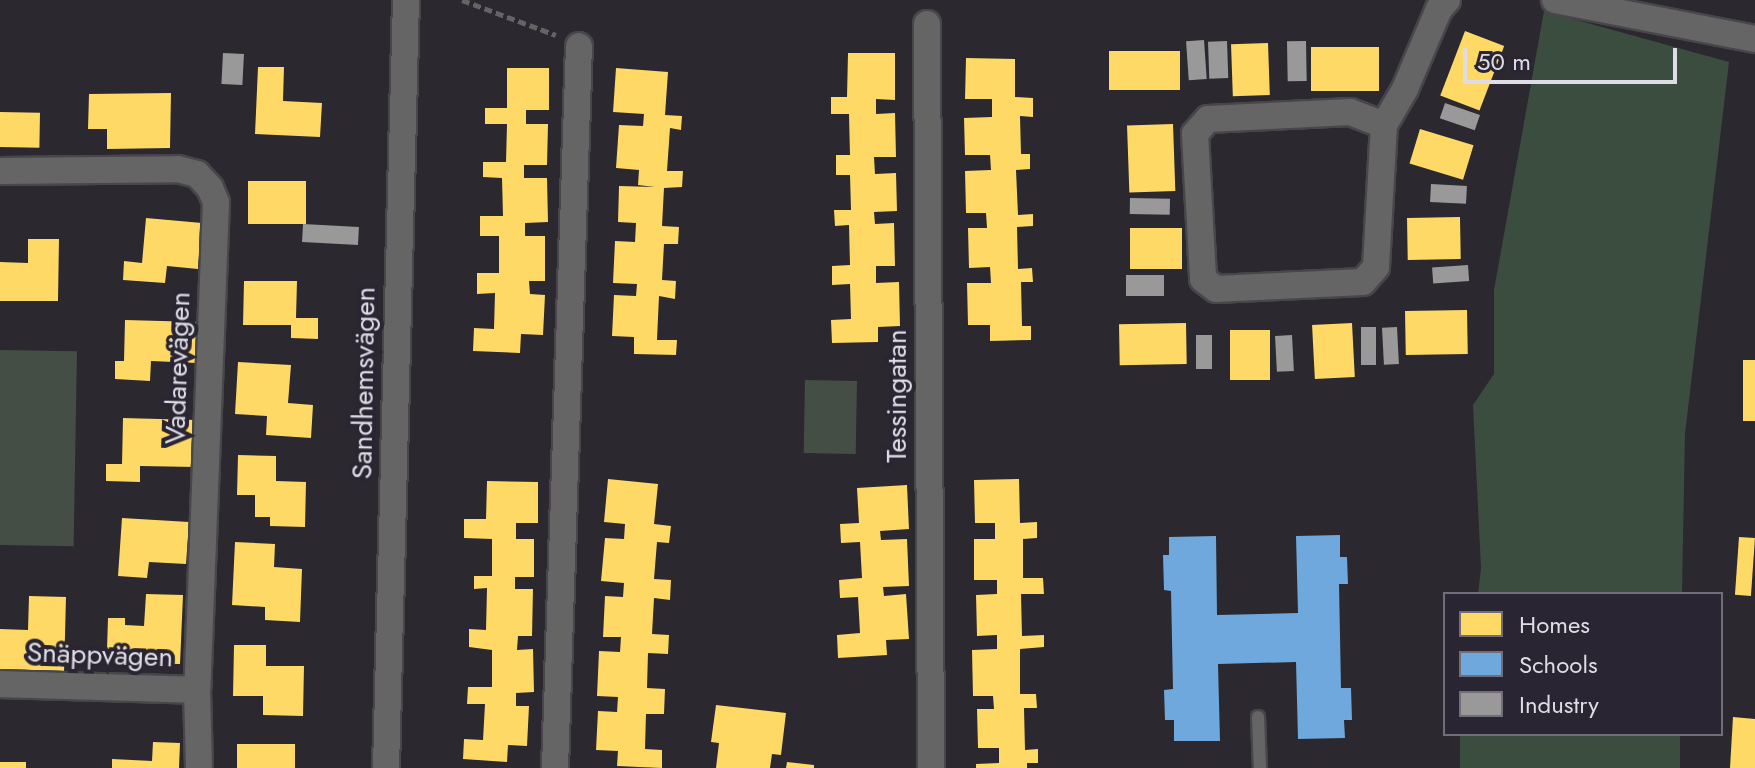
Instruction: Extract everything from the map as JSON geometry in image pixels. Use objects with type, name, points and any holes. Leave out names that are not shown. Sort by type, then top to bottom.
[{"type":"street","name":"Sandhemsvägen","points":[[386,768],[406,0]]},
{"type":"street","points":[[1384,125],[1350,112],[1208,119],[1195,134],[1203,279],[1216,289],[1363,282],[1376,267],[1384,125],[1405,89],[1439,9],[1447,0]]},
{"type":"street","points":[[1555,0],[1755,39]]},
{"type":"street","name":"Tessingatan","points":[[927,24],[931,768]]},
{"type":"street","points":[[555,768],[579,46]]},
{"type":"street","name":"Vadarevägen","points":[[0,171],[178,169],[197,174],[210,188],[216,202],[197,690],[199,768]]},
{"type":"street","name":"Snäppvägen","points":[[0,684],[197,690]]},
{"type":"lane","points":[[1258,717],[1260,768]]},
{"type":"path","points":[[462,0],[579,46]]},
{"type":"shaded area","points":[[0,350],[77,351],[74,546],[0,545]]},
{"type":"shaded area","points":[[805,380],[857,381],[856,454],[804,453]]},
{"type":"green space","points":[[1544,11],[1729,62],[1685,434],[1682,592],[1478,592],[1481,568],[1473,405],[1494,374],[1494,290]]},
{"type":"green space","points":[[1460,736],[1680,736],[1680,768],[1460,768]]},
{"type":"building: Homes","points":[[1465,31],[1504,46],[1479,110],[1440,95]]},
{"type":"building: Homes","points":[[1268,43],[1270,95],[1233,96],[1231,44]]},
{"type":"building: Homes","points":[[1311,47],[1379,47],[1379,91],[1311,91]]},
{"type":"building: Homes","points":[[1109,51],[1180,51],[1180,90],[1109,90]]},
{"type":"building: Homes","points":[[848,53],[895,53],[895,100],[876,99],[876,114],[895,113],[896,157],[874,157],[875,174],[896,173],[897,211],[874,212],[875,224],[894,223],[895,266],[876,266],[876,283],[899,282],[900,326],[878,327],[878,342],[832,343],[831,320],[851,319],[850,284],[832,285],[832,266],[850,265],[849,225],[835,226],[834,210],[851,210],[850,175],[836,175],[836,155],[850,155],[849,114],[831,114],[831,97],[847,97]]},
{"type":"building: Homes","points":[[966,58],[1015,59],[1015,97],[1033,98],[1033,117],[1020,116],[1021,154],[1030,154],[1030,169],[1016,170],[1018,215],[1033,214],[1033,226],[1017,227],[1018,269],[1032,268],[1033,282],[1021,282],[1022,326],[1031,326],[1031,340],[990,341],[990,325],[968,325],[967,283],[991,283],[990,267],[969,268],[968,228],[987,228],[986,213],[966,213],[965,171],[991,170],[990,155],[965,155],[964,118],[992,117],[992,99],[965,99]]},
{"type":"building: Homes","points":[[258,67],[284,67],[283,101],[322,103],[320,137],[255,134]]},
{"type":"building: Homes","points":[[507,68],[549,68],[549,110],[526,110],[526,124],[548,124],[547,165],[524,165],[524,178],[547,178],[548,222],[525,223],[525,236],[545,236],[545,281],[529,281],[530,294],[545,295],[543,335],[521,334],[520,353],[473,351],[474,328],[494,329],[495,293],[477,294],[477,273],[499,273],[499,236],[480,236],[480,216],[503,216],[502,178],[483,177],[483,162],[506,162],[507,124],[485,124],[485,108],[507,108]]},
{"type":"building: Homes","points":[[616,68],[668,72],[665,115],[682,116],[681,130],[670,128],[667,171],[683,171],[682,187],[664,188],[662,226],[679,227],[678,244],[664,244],[662,280],[676,281],[675,299],[659,296],[657,340],[677,340],[676,355],[634,354],[634,337],[612,336],[614,295],[636,296],[637,284],[613,283],[615,241],[635,242],[636,223],[618,222],[619,186],[655,187],[638,185],[639,170],[616,168],[619,125],[643,126],[644,114],[613,112]]},
{"type":"building: Homes","points":[[171,93],[170,148],[107,149],[107,129],[88,129],[89,94]]},
{"type":"building: Homes","points":[[0,112],[40,113],[39,148],[0,147]]},
{"type":"building: Homes","points":[[1173,124],[1175,191],[1129,193],[1127,126]]},
{"type":"building: Homes","points":[[1420,129],[1474,145],[1463,180],[1409,163]]},
{"type":"building: Homes","points":[[248,181],[306,181],[306,224],[248,224]]},
{"type":"building: Homes","points":[[1460,217],[1461,259],[1408,260],[1407,218]]},
{"type":"building: Homes","points":[[146,218],[202,223],[198,269],[167,266],[165,283],[123,280],[124,261],[142,263]]},
{"type":"building: Homes","points":[[1130,228],[1182,228],[1182,269],[1130,269]]},
{"type":"building: Homes","points":[[28,239],[59,239],[58,301],[0,301],[0,262],[28,263]]},
{"type":"building: Homes","points":[[244,281],[297,281],[296,318],[318,318],[318,339],[291,338],[291,325],[243,325]]},
{"type":"building: Homes","points":[[1467,310],[1468,354],[1406,355],[1405,311]]},
{"type":"building: Homes","points":[[125,320],[198,322],[197,363],[151,361],[150,381],[115,379],[115,361],[124,361]]},
{"type":"building: Homes","points":[[1186,323],[1187,364],[1120,365],[1119,324]]},
{"type":"building: Homes","points":[[1352,323],[1355,377],[1315,379],[1312,325]]},
{"type":"building: Homes","points":[[1230,330],[1270,330],[1270,380],[1230,380]]},
{"type":"building: Homes","points":[[1743,360],[1755,360],[1755,421],[1743,421]]},
{"type":"building: Homes","points":[[238,362],[291,365],[288,403],[313,405],[311,438],[266,435],[267,416],[235,414]]},
{"type":"building: Homes","points":[[123,418],[196,420],[195,467],[140,466],[140,482],[106,481],[106,464],[122,464]]},
{"type":"building: Homes","points":[[238,455],[276,456],[276,481],[306,482],[305,527],[270,526],[270,517],[255,517],[255,495],[237,495]]},
{"type":"building: Homes","points":[[608,479],[658,484],[654,524],[671,526],[669,543],[657,542],[654,579],[671,580],[670,600],[654,598],[652,634],[669,635],[668,654],[648,653],[647,688],[665,689],[664,714],[646,714],[645,749],[662,750],[662,768],[617,766],[618,751],[596,750],[598,711],[617,712],[618,697],[597,696],[599,651],[620,652],[621,637],[603,637],[605,596],[623,597],[624,583],[601,581],[605,538],[624,539],[625,524],[604,522]]},
{"type":"building: Homes","points":[[1019,479],[1020,523],[1037,522],[1037,538],[1023,539],[1023,578],[1043,578],[1044,594],[1021,594],[1022,636],[1044,635],[1044,647],[1020,649],[1020,694],[1036,694],[1037,708],[1024,708],[1025,750],[1038,749],[1038,763],[1027,763],[1027,768],[976,768],[976,764],[999,763],[999,748],[978,748],[977,709],[994,709],[993,696],[973,696],[972,650],[997,649],[997,635],[977,636],[976,595],[997,594],[997,580],[974,580],[974,539],[995,539],[995,523],[975,523],[974,480]]},
{"type":"building: Homes","points":[[487,481],[538,482],[538,523],[516,523],[516,539],[534,539],[534,577],[515,577],[515,589],[533,589],[532,636],[518,636],[517,650],[533,649],[534,692],[516,693],[516,706],[529,706],[527,746],[508,745],[507,762],[463,759],[464,739],[483,740],[485,704],[467,704],[468,687],[492,687],[492,650],[469,647],[469,629],[486,630],[487,588],[474,589],[474,576],[492,576],[492,539],[464,538],[464,519],[486,519]]},
{"type":"building: Homes","points":[[907,485],[909,529],[880,531],[881,540],[907,539],[909,586],[883,587],[884,596],[906,594],[909,639],[886,640],[887,655],[838,658],[837,635],[860,633],[858,597],[840,598],[839,580],[862,578],[860,542],[841,543],[840,524],[859,523],[857,488]]},
{"type":"building: Homes","points":[[122,518],[189,522],[186,564],[149,562],[147,578],[118,576]]},
{"type":"building: Homes","points":[[1739,537],[1755,538],[1751,596],[1735,595]]},
{"type":"building: Homes","points":[[235,542],[275,544],[274,567],[302,569],[300,622],[265,620],[265,607],[232,605]]},
{"type":"building: Homes","points":[[146,594],[183,595],[180,664],[120,663],[120,649],[107,649],[108,618],[125,618],[125,625],[144,626]]},
{"type":"building: Homes","points":[[29,596],[66,597],[64,673],[0,672],[0,629],[28,630]]},
{"type":"building: Homes","points":[[234,645],[266,645],[266,666],[304,666],[303,716],[263,715],[263,696],[233,696]]},
{"type":"building: Homes","points":[[716,705],[786,713],[781,755],[772,754],[770,768],[716,768],[719,743],[711,742]]},
{"type":"building: Homes","points":[[1733,717],[1755,719],[1755,768],[1730,768]]},
{"type":"building: Homes","points":[[153,742],[180,743],[179,768],[112,768],[112,759],[152,761]]},
{"type":"building: Homes","points":[[237,744],[295,744],[295,768],[237,768]]},
{"type":"building: Homes","points":[[0,762],[26,762],[26,768],[0,768]]},
{"type":"building: Homes","points":[[787,762],[814,765],[814,768],[786,768]]},
{"type":"building: Schools","points":[[1340,535],[1340,557],[1347,557],[1348,584],[1339,584],[1341,688],[1351,688],[1352,720],[1344,720],[1345,738],[1298,739],[1296,662],[1218,664],[1220,741],[1174,741],[1174,720],[1165,720],[1164,690],[1173,689],[1171,591],[1164,590],[1163,555],[1169,555],[1169,537],[1216,536],[1217,615],[1298,613],[1296,536]]},
{"type":"building: Industry","points":[[1204,40],[1207,79],[1189,80],[1186,41]]},
{"type":"building: Industry","points":[[1227,41],[1228,78],[1209,79],[1208,42]]},
{"type":"building: Industry","points":[[1287,41],[1306,41],[1307,81],[1288,81]]},
{"type":"building: Industry","points":[[223,53],[244,54],[242,85],[221,84]]},
{"type":"building: Industry","points":[[1445,103],[1480,115],[1475,130],[1440,118]]},
{"type":"building: Industry","points":[[1431,184],[1467,186],[1466,204],[1430,202]]},
{"type":"building: Industry","points":[[1130,198],[1170,199],[1170,215],[1130,214]]},
{"type":"building: Industry","points":[[303,224],[359,227],[358,245],[302,242]]},
{"type":"building: Industry","points":[[1468,265],[1469,281],[1433,283],[1432,268]]},
{"type":"building: Industry","points":[[1126,275],[1164,275],[1164,296],[1126,296]]},
{"type":"building: Industry","points":[[1361,327],[1376,327],[1376,365],[1361,365]]},
{"type":"building: Industry","points":[[1397,327],[1399,364],[1384,365],[1382,328]]},
{"type":"building: Industry","points":[[1196,335],[1212,335],[1212,369],[1196,369]]},
{"type":"building: Industry","points":[[1292,335],[1294,371],[1277,372],[1275,336]]}]
